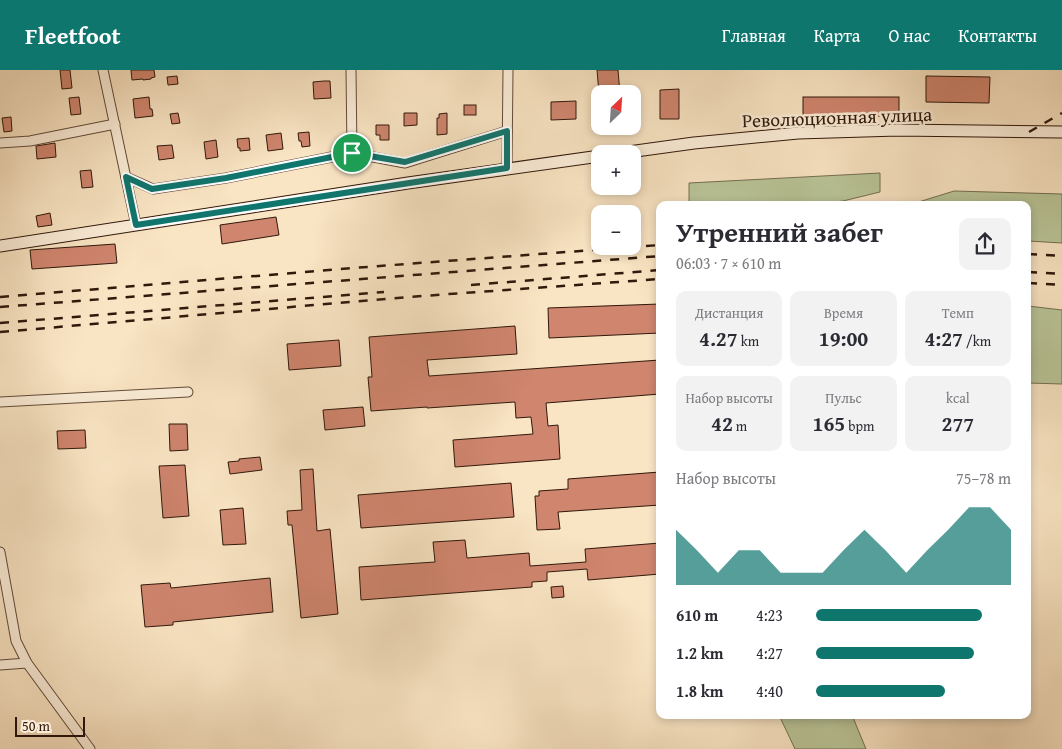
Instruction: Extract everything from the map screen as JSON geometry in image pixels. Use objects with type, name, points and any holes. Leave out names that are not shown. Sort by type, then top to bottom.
[{"type":"main road","name":"Революционная улица","points":[[641,150],[798,133],[898,130],[1062,132]]},
{"type":"main road","points":[[0,246],[507,168],[591,157]]},
{"type":"street","points":[[103,70],[136,225]]},
{"type":"street","points":[[351,70],[352,153]]},
{"type":"street","points":[[507,168],[508,70]]},
{"type":"street","points":[[0,144],[30,141],[115,124]]},
{"type":"street","points":[[126,177],[152,189],[226,178],[352,153],[405,162],[507,131]]},
{"type":"street","points":[[0,402],[188,392]]},
{"type":"street","points":[[0,552],[16,641],[27,663],[90,749]]},
{"type":"street","points":[[0,666],[27,663]]},
{"type":"green space","points":[[880,173],[880,192],[843,201],[689,201],[689,183]]},
{"type":"green space","points":[[954,191],[1062,194],[1062,243],[1031,241],[1031,201],[922,201]]},
{"type":"green space","points":[[1031,306],[1062,310],[1062,384],[1031,383]]},
{"type":"green space","points":[[781,719],[854,719],[866,749],[795,749]]},
{"type":"building","points":[[60,70],[70,70],[72,88],[62,89]]},
{"type":"building","points":[[131,70],[154,70],[155,77],[132,80]]},
{"type":"building","points":[[597,70],[618,70],[619,85],[598,85]]},
{"type":"building","points":[[177,76],[178,84],[168,85],[167,77]]},
{"type":"building","points":[[926,76],[990,77],[989,103],[926,102]]},
{"type":"building","points":[[330,81],[331,98],[314,99],[313,82]]},
{"type":"building","points":[[679,89],[679,119],[660,119],[660,90]]},
{"type":"building","points":[[79,97],[81,114],[71,115],[69,98]]},
{"type":"building","points":[[149,97],[153,116],[135,118],[133,99]]},
{"type":"building","points":[[803,97],[899,97],[899,116],[803,116]]},
{"type":"building","points":[[576,101],[576,119],[551,120],[551,102]]},
{"type":"building","points":[[464,105],[476,105],[476,115],[464,115]]},
{"type":"building","points":[[178,113],[180,123],[172,124],[170,114]]},
{"type":"building","points":[[404,113],[417,113],[417,125],[404,126]]},
{"type":"building","points":[[447,113],[447,134],[437,135],[437,118],[439,118],[439,114]]},
{"type":"building","points":[[11,117],[12,131],[4,132],[2,118]]},
{"type":"building","points":[[376,125],[389,125],[389,140],[380,140],[380,135],[376,135]]},
{"type":"building","points":[[309,132],[310,146],[302,147],[298,133]]},
{"type":"building","points":[[281,133],[283,149],[268,151],[266,135]]},
{"type":"building","points":[[249,138],[250,150],[240,151],[237,139]]},
{"type":"building","points":[[216,140],[218,157],[206,159],[204,142]]},
{"type":"building","points":[[55,143],[56,157],[37,159],[36,146]]},
{"type":"building","points":[[172,145],[174,158],[159,160],[157,146]]},
{"type":"building","points":[[91,170],[93,187],[82,188],[80,171]]},
{"type":"building","points":[[50,213],[52,225],[38,227],[36,216]]},
{"type":"building","points":[[276,217],[279,235],[222,244],[220,225]]},
{"type":"building","points":[[115,244],[117,263],[32,269],[30,250]]},
{"type":"building","points":[[656,304],[656,333],[549,338],[548,308]]},
{"type":"building","points":[[515,326],[517,354],[427,360],[429,376],[656,360],[656,394],[546,403],[548,426],[558,425],[560,459],[455,467],[453,440],[533,434],[531,417],[516,418],[515,402],[371,411],[368,377],[372,377],[369,337]]},
{"type":"building","points":[[339,340],[341,366],[289,370],[287,344]]},
{"type":"building","points":[[363,407],[365,426],[325,430],[323,410]]},
{"type":"building","points":[[169,424],[187,424],[188,450],[170,451]]},
{"type":"building","points":[[85,430],[86,448],[58,449],[57,431]]},
{"type":"building","points":[[260,457],[262,470],[230,474],[228,462]]},
{"type":"building","points":[[185,465],[189,516],[163,518],[159,466]]},
{"type":"building","points":[[313,469],[317,531],[330,529],[338,614],[301,618],[292,525],[288,525],[287,511],[302,510],[300,470]]},
{"type":"building","points":[[656,472],[656,505],[558,512],[560,529],[537,530],[535,496],[539,496],[539,491],[568,489],[568,479]]},
{"type":"building","points":[[511,483],[514,517],[361,528],[358,495]]},
{"type":"building","points":[[243,508],[246,544],[223,545],[220,510]]},
{"type":"building","points":[[465,540],[467,558],[529,553],[530,566],[586,562],[585,549],[656,543],[656,574],[588,580],[587,569],[547,572],[547,581],[532,582],[532,587],[361,600],[359,567],[435,562],[433,542]]},
{"type":"building","points":[[270,578],[273,612],[173,622],[173,625],[145,627],[141,585],[170,583],[171,588]]},
{"type":"building","points":[[563,586],[564,597],[552,598],[551,587]]},
{"type":"railway","points":[[1029,132],[1062,113]]},
{"type":"railway","points":[[0,297],[656,245]]},
{"type":"railway","points":[[1031,254],[1062,256]]},
{"type":"railway","points":[[0,307],[656,256]]},
{"type":"railway","points":[[471,285],[656,270]]},
{"type":"railway","points":[[1031,272],[1062,274]]},
{"type":"railway","points":[[0,332],[408,297],[656,279]]},
{"type":"railway","points":[[1031,283],[1062,285]]},
{"type":"railway","points":[[0,323],[384,292]]},
{"type":"route","points":[[507,131],[507,168],[136,225],[126,177],[152,189],[226,178],[352,153],[405,162],[507,131]]}]
